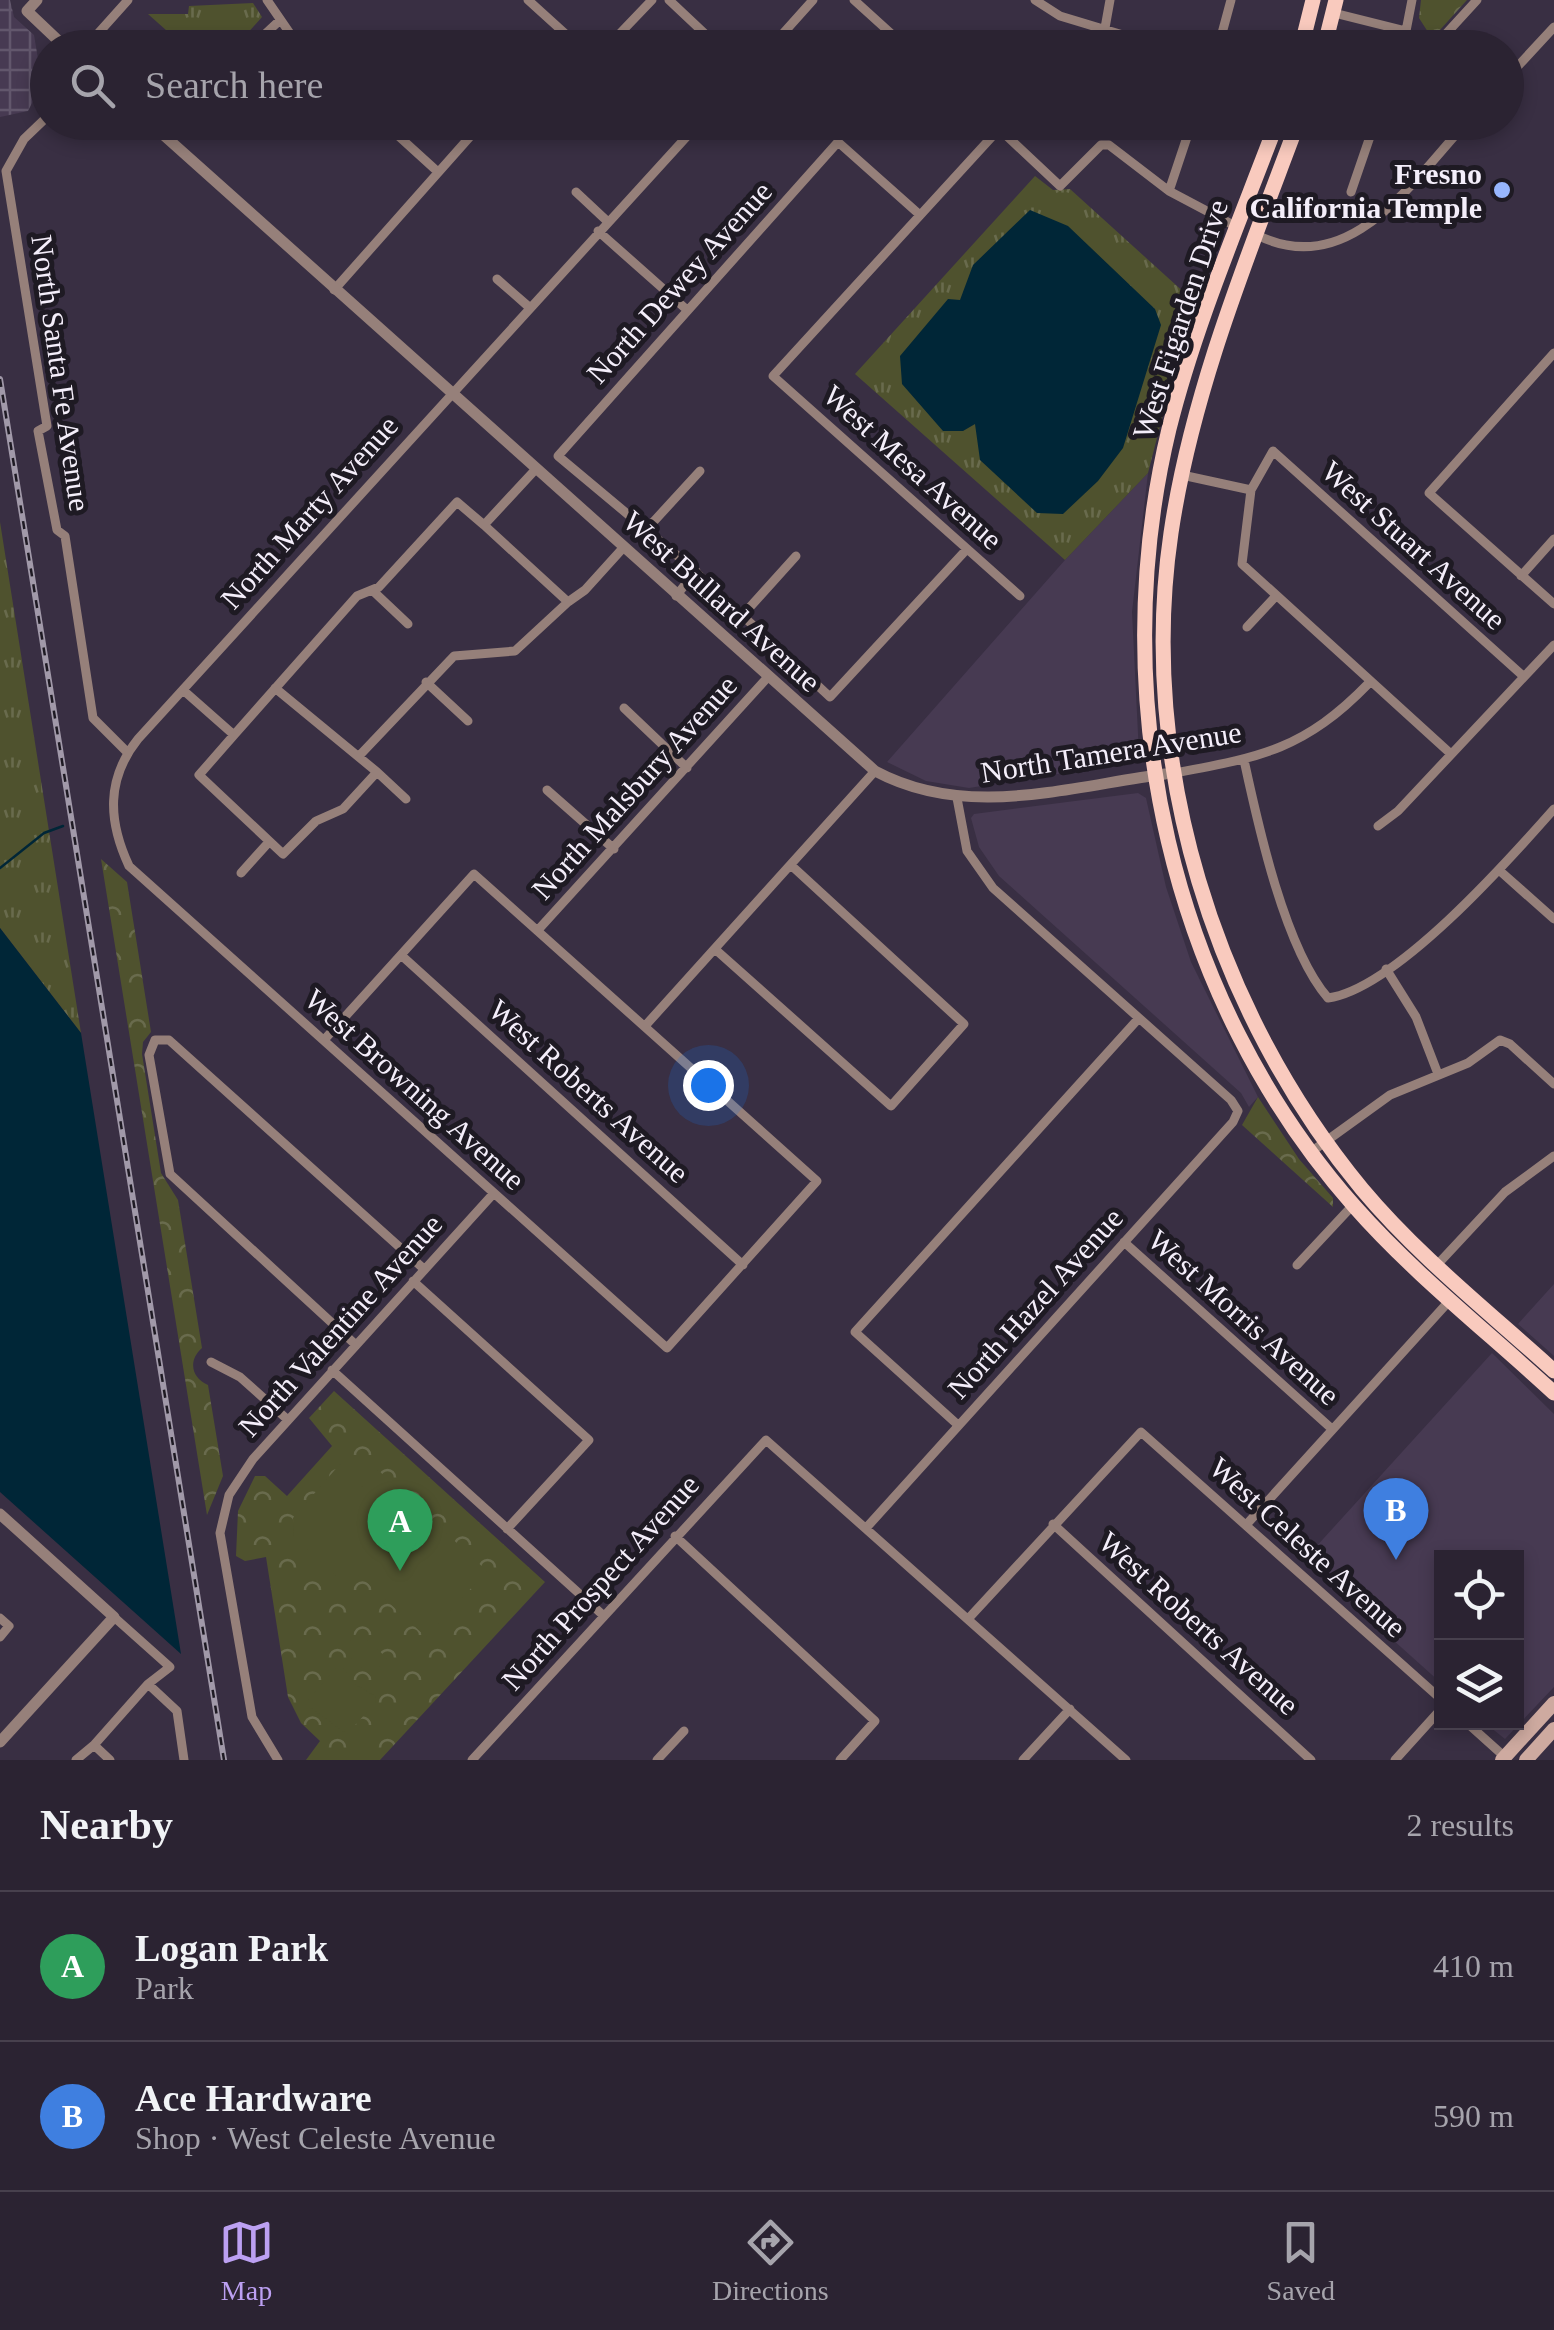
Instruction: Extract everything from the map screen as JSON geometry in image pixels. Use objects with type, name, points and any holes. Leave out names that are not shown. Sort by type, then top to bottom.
[{"type":"main road","points":[[1306,30],[1313,0]]},
{"type":"main road","name":"West Figarden Drive","points":[[1270,140],[1188,366],[1159,475],[1144,625],[1154,776],[1172,861],[1218,991],[1245,1047],[1311,1152]]},
{"type":"main road","name":"West Figarden Drive","points":[[1291,140],[1242,272],[1193,424],[1171,533],[1164,642],[1174,773],[1197,875],[1236,982],[1273,1058],[1326,1142]]},
{"type":"main road","points":[[1250,195],[1256,204],[1253,220],[1257,235]]},
{"type":"main road","points":[[1239,228],[1244,240],[1242,272]]},
{"type":"main road","points":[[1326,1142],[1392,1222],[1554,1370]]},
{"type":"main road","points":[[1311,1152],[1353,1205],[1554,1393]]},
{"type":"main road","points":[[1353,1205],[1392,1222]]},
{"type":"main road","points":[[1520,1362],[1554,1384]]},
{"type":"main road","points":[[1504,1759],[1554,1703]]},
{"type":"main road","points":[[1526,1760],[1554,1729]]},
{"type":"street","points":[[37,0],[27,11],[47,30]]},
{"type":"street","points":[[102,30],[128,0]]},
{"type":"street","points":[[267,0],[285,30]]},
{"type":"street","points":[[528,0],[561,30]]},
{"type":"street","points":[[623,30],[652,0]]},
{"type":"street","points":[[669,0],[701,30]]},
{"type":"street","points":[[786,30],[813,0]]},
{"type":"street","points":[[854,0],[888,30]]},
{"type":"street","points":[[1035,0],[1060,16],[1111,30]]},
{"type":"street","points":[[1105,28],[1110,0]]},
{"type":"street","points":[[1223,30],[1231,0]]},
{"type":"street","points":[[1406,30],[1412,0]]},
{"type":"street","points":[[1448,30],[1477,0]]},
{"type":"street","points":[[1335,6],[1403,30]]},
{"type":"street","points":[[269,30],[278,22]]},
{"type":"street","points":[[1524,60],[1554,27]]},
{"type":"street","name":"North Santa Fe Avenue","points":[[30,133],[6,171],[46,426],[38,430],[57,530],[65,536],[93,718],[128,752]]},
{"type":"street","name":"West Bullard Avenue","points":[[167,140],[875,771],[902,786],[957,798]]},
{"type":"street","points":[[403,140],[438,172]]},
{"type":"street","points":[[334,290],[467,140]]},
{"type":"street","name":"North Marty Avenue","points":[[128,752],[683,140]]},
{"type":"street","points":[[920,216],[983,140]]},
{"type":"street","points":[[1010,140],[1060,186],[1101,145],[1110,145],[1168,191],[1239,228]]},
{"type":"street","points":[[1168,191],[1186,140]]},
{"type":"street","points":[[1350,192],[1368,140]]},
{"type":"street","points":[[1257,235],[1296,249],[1324,246],[1358,234],[1382,216],[1450,140]]},
{"type":"street","name":"North Dewey Avenue","points":[[558,456],[838,142],[920,216]]},
{"type":"street","points":[[576,192],[607,221]]},
{"type":"street","name":"West Mesa Avenue","points":[[920,216],[772,376],[1020,596]]},
{"type":"street","points":[[598,231],[686,308]]},
{"type":"street","points":[[497,279],[529,307]]},
{"type":"street","points":[[1554,354],[1429,494],[1554,604]]},
{"type":"street","name":"West Stuart Avenue","points":[[1251,490],[1272,451],[1522,675]]},
{"type":"street","name":"West Bullard Avenue","points":[[558,456],[696,571],[830,697],[966,548]]},
{"type":"street","points":[[484,524],[536,470]]},
{"type":"street","points":[[645,531],[700,471]]},
{"type":"street","points":[[1182,475],[1251,490],[1242,564],[1451,754]]},
{"type":"street","points":[[377,772],[343,809],[316,821],[282,854],[199,775],[358,596],[380,587],[457,502],[568,602]]},
{"type":"street","points":[[1521,576],[1554,540]]},
{"type":"street","points":[[358,756],[454,656],[515,651],[586,590],[623,548]]},
{"type":"street","points":[[741,617],[796,556]]},
{"type":"street","points":[[676,596],[696,571]]},
{"type":"street","points":[[372,590],[408,624]]},
{"type":"street","points":[[1247,627],[1275,597]]},
{"type":"street","points":[[1378,826],[1554,645]]},
{"type":"street","name":"North Malsbury Avenue","points":[[538,930],[768,678]]},
{"type":"street","points":[[426,682],[468,721]]},
{"type":"street","name":"North Tamera Avenue","points":[[957,798],[981,800],[1244,760],[1312,734],[1369,683]]},
{"type":"street","points":[[275,688],[406,798]]},
{"type":"street","points":[[182,690],[234,734]]},
{"type":"street","points":[[624,708],[687,768]]},
{"type":"street","name":"West Browning Avenue","points":[[128,752],[120,766],[112,804],[118,843],[129,866],[667,1348],[743,1265]]},
{"type":"street","points":[[1244,760],[1274,878],[1297,939],[1328,998],[1386,969],[1443,926],[1500,871],[1554,809]]},
{"type":"street","points":[[645,1026],[875,771]]},
{"type":"street","points":[[548,790],[614,849]]},
{"type":"street","points":[[957,798],[960,832],[978,870],[1139,1018],[856,1332],[958,1425]]},
{"type":"street","points":[[242,873],[268,843]]},
{"type":"street","points":[[716,950],[891,1106],[964,1024],[792,867]]},
{"type":"street","points":[[1500,871],[1554,919]]},
{"type":"street","points":[[324,1040],[474,874],[818,1181],[743,1265]]},
{"type":"street","name":"West Roberts Avenue","points":[[401,955],[743,1265]]},
{"type":"street","points":[[1386,969],[1416,1017],[1438,1074]]},
{"type":"street","name":"North Hazel Avenue","points":[[867,1527],[1234,1122],[1238,1111],[1231,1100],[1139,1018]]},
{"type":"street","points":[[356,1344],[170,1174],[149,1054],[155,1040],[169,1040],[424,1269]]},
{"type":"street","points":[[1311,1152],[1390,1095],[1468,1063],[1500,1040],[1510,1044],[1554,1084]]},
{"type":"street","points":[[1437,1265],[1505,1192],[1554,1156]]},
{"type":"street","name":"North Valentine Avenue","points":[[278,1760],[262,1741],[249,1704],[220,1533],[228,1494],[332,1370],[494,1193]]},
{"type":"street","points":[[1297,1265],[1353,1205]]},
{"type":"street","name":"West Morris Avenue","points":[[1124,1242],[1332,1429]]},
{"type":"street","points":[[413,1282],[589,1440],[507,1529]]},
{"type":"street","points":[[1246,1524],[1451,1299]]},
{"type":"street","points":[[212,1362],[240,1377],[288,1420]]},
{"type":"street","points":[[332,1370],[604,1616]]},
{"type":"street","name":"West Celeste Avenue","points":[[1053,1524],[1140,1432],[1434,1697]]},
{"type":"street","name":"North Prospect Avenue","points":[[472,1760],[766,1440],[867,1527]]},
{"type":"street","points":[[0,1514],[170,1667],[148,1684],[76,1760]]},
{"type":"street","points":[[968,1619],[1053,1524]]},
{"type":"street","name":"West Roberts Avenue","points":[[1053,1524],[1312,1760]]},
{"type":"street","points":[[867,1527],[1126,1760]]},
{"type":"street","points":[[675,1536],[875,1722],[840,1760]]},
{"type":"street","points":[[0,1742],[114,1617]]},
{"type":"street","points":[[0,1618],[9,1626],[0,1637]]},
{"type":"street","points":[[148,1684],[178,1711],[184,1760]]},
{"type":"street","points":[[1023,1760],[1070,1709]]},
{"type":"street","points":[[1394,1760],[1434,1713]]},
{"type":"street","points":[[1474,1730],[1504,1759]]},
{"type":"street","points":[[657,1760],[684,1731]]},
{"type":"street","points":[[94,1745],[110,1760]]},
{"type":"shaded area","points":[[0,0],[10,0],[14,17],[30,31],[30,107],[28,111],[0,117]]},
{"type":"shaded area","points":[[1148,473],[1132,612],[1139,754],[1133,762],[969,788],[926,781],[887,762],[1065,560]]},
{"type":"shaded area","points":[[1138,793],[1146,798],[1166,887],[1191,962],[1258,1097],[1249,1107],[1241,1093],[999,876],[979,847],[971,818],[974,814]]},
{"type":"shaded area","points":[[1554,1284],[1554,1356],[1518,1324]]},
{"type":"shaded area","points":[[1492,1353],[1554,1414],[1554,1687],[1524,1719],[1524,1550],[1434,1550],[1434,1677],[1304,1560]]},
{"type":"shaded area","points":[[1494,1730],[1513,1730],[1505,1739]]},
{"type":"green space","points":[[1421,0],[1467,0],[1440,30],[1427,30],[1419,18]]},
{"type":"green space","points":[[253,3],[262,17],[250,30],[166,30],[148,14],[188,14],[189,6]]},
{"type":"green space","points":[[1035,176],[1053,190],[1070,189],[1198,305],[1170,387],[1148,473],[1065,560],[855,374]]},
{"type":"green space","points":[[0,522],[81,1033],[0,928]]},
{"type":"green space","points":[[101,859],[127,882],[151,1032],[143,1042],[142,1054],[161,1173],[178,1200],[202,1348],[193,1368],[208,1385],[223,1476],[207,1515]]},
{"type":"green space","points":[[1258,1097],[1299,1159],[1333,1198],[1333,1207],[1242,1125]]},
{"type":"green space","points":[[334,1391],[545,1582],[380,1760],[306,1760],[320,1741],[301,1723],[288,1697],[266,1557],[245,1561],[236,1556],[238,1511],[255,1476],[265,1476],[287,1496],[332,1446],[309,1418]]},
{"type":"green space","points":[[340,1464],[362,1487],[378,1470],[487,1571],[426,1637],[359,1575],[347,1586],[294,1537],[293,1518]]},
{"type":"green space","points":[[358,1632],[387,1658],[371,1676],[342,1650]]},
{"type":"green space","points":[[336,1668],[343,1668],[356,1685],[375,1696],[376,1702],[347,1734],[308,1706],[308,1700]]},
{"type":"water","points":[[1030,210],[1068,226],[1155,309],[1161,325],[1123,448],[1098,481],[1063,514],[1037,513],[980,460],[975,424],[963,431],[943,431],[902,384],[900,356],[948,299],[960,300],[973,265]]},
{"type":"water","points":[[0,928],[81,1033],[181,1654],[0,1492]]},
{"type":"waterway","points":[[0,868],[44,833],[63,826]]},
{"type":"railway","points":[[0,379],[224,1760]]},
{"type":"place","name":"Fresno California Temple","points":[[1502,190]]},
{"type":"place","name":"Ace Hardware","points":[[1396,1560]]},
{"type":"place","name":"Logan Park","points":[[400,1571]]}]
